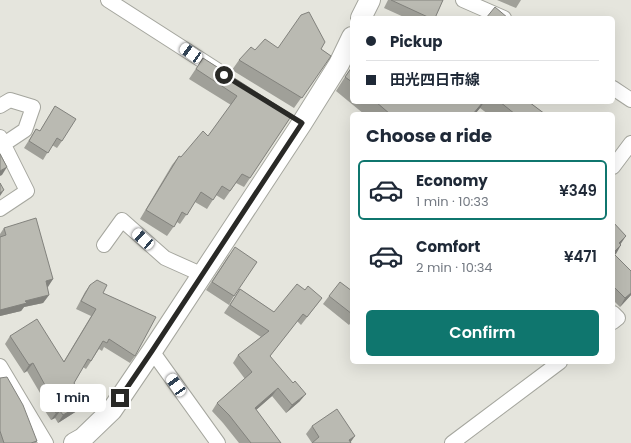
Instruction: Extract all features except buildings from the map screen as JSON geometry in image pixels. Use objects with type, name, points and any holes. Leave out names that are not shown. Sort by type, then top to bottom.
[{"type":"main road","points":[[362,16],[370,0]]},
{"type":"main road","points":[[74,443],[83,438],[112,410],[203,275],[296,119],[339,64],[350,41]]},
{"type":"street","points":[[108,0],[225,76]]},
{"type":"street","points":[[463,0],[499,16]]},
{"type":"street","points":[[615,89],[631,100]]},
{"type":"street","points":[[0,106],[10,100],[33,108],[24,130],[2,141],[27,191],[0,209]]},
{"type":"street","points":[[615,164],[631,143]]},
{"type":"street","points":[[104,245],[122,220],[165,258],[203,275]]},
{"type":"street","points":[[152,351],[218,443]]},
{"type":"street","points":[[452,443],[557,364]]},
{"type":"street","points":[[0,366],[46,443]]},
{"type":"route","points":[[120,398],[302,123],[279,107],[224,75]]}]
